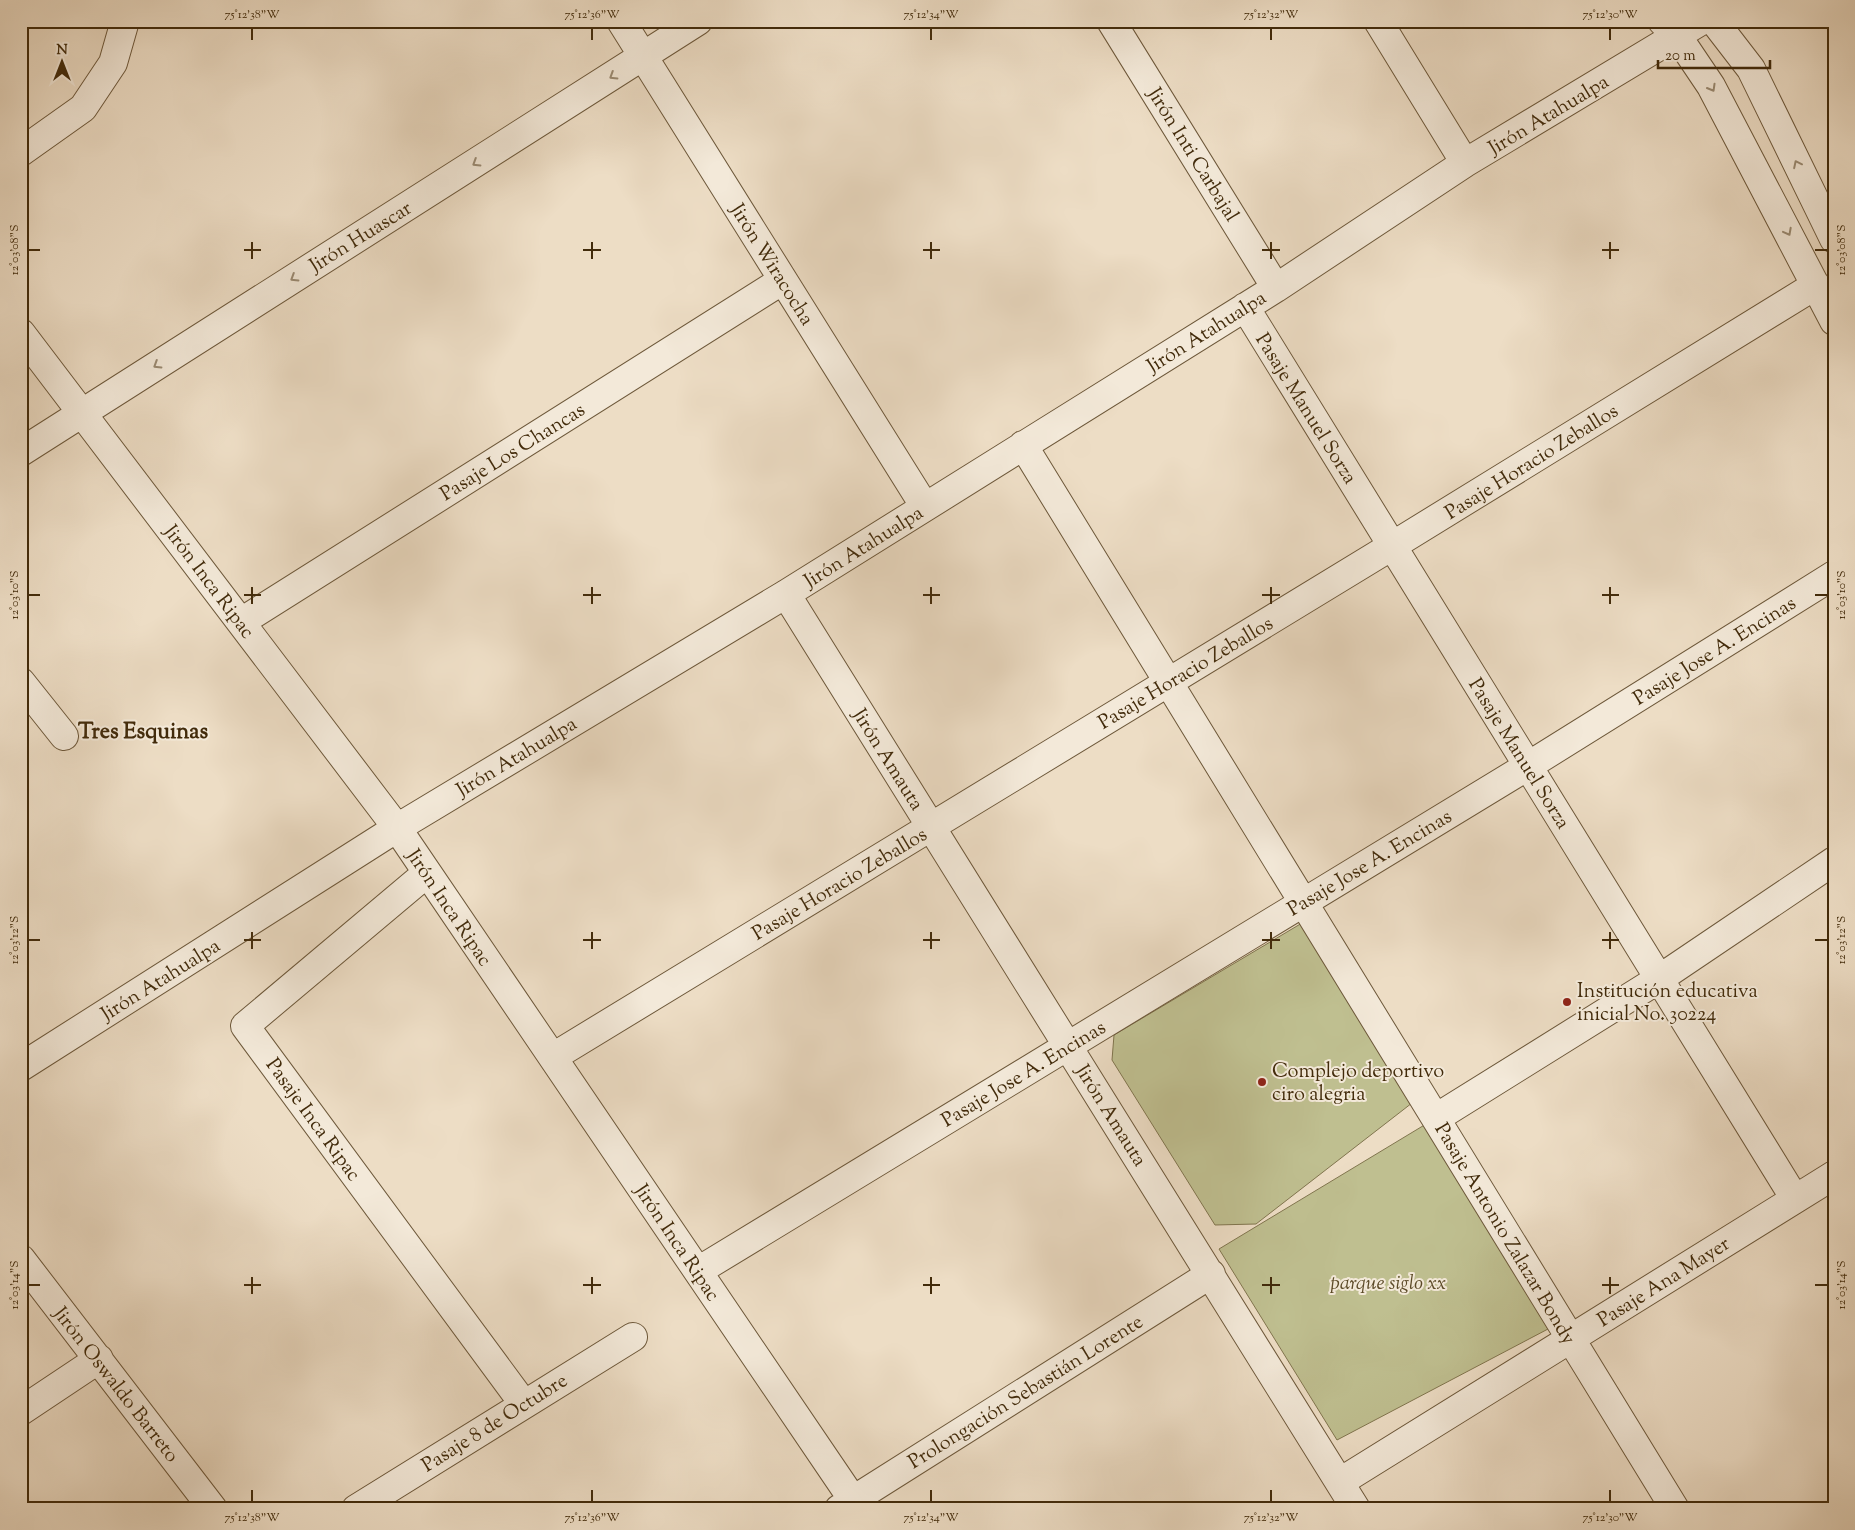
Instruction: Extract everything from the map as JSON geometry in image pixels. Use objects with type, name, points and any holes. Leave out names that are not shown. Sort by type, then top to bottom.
[{"type":"street","points":[[21,152],[83,108],[113,63],[125,21]]},
{"type":"street","name":"Jirón Wiracocha","points":[[620,21],[925,507]]},
{"type":"street","name":"Jirón Huascar","points":[[21,452],[698,21]]},
{"type":"street","name":"Jirón Inti Carbajal","points":[[1111,21],[1276,288]]},
{"type":"street","points":[[1378,21],[1465,163]]},
{"type":"street","name":"Jirón Atahualpa","points":[[21,1067],[397,828],[786,594],[1276,288],[1670,29],[1701,21]]},
{"type":"street","points":[[1714,21],[1751,69],[1834,239]]},
{"type":"street","points":[[1670,29],[1711,86],[1834,321]]},
{"type":"street","name":"Pasaje Los Chancas","points":[[241,622],[782,280]]},
{"type":"street","name":"Pasaje Horacio Zeballos","points":[[553,1057],[1392,546],[1816,285]]},
{"type":"street","name":"Pasaje Manuel Sorza","points":[[1244,307],[1795,1199]]},
{"type":"street","name":"Jirón Inca Ripac","points":[[21,333],[397,828],[698,1271],[846,1504]]},
{"type":"street","name":"Pasaje Antonio Zalazar Bondy","points":[[1023,445],[1675,1509]]},
{"type":"street","name":"Pasaje Jose A. Encinas","points":[[698,1271],[1528,766],[1834,575]]},
{"type":"street","name":"Jirón Amauta","points":[[786,594],[1211,1274],[1349,1501]]},
{"type":"street","points":[[21,682],[64,736]]},
{"type":"street","points":[[1436,1118],[1659,979],[1834,861]]},
{"type":"street","name":"Pasaje Inca Ripac","points":[[427,873],[245,1026],[523,1403]]},
{"type":"street","name":"Pasaje Ana Mayer","points":[[1349,1501],[1570,1338],[1834,1175]]},
{"type":"street","name":"Jirón Oswaldo Barreto","points":[[21,1259],[214,1509]]},
{"type":"street","name":"Prolongación Sebastián Lorente","points":[[846,1504],[1211,1274]]},
{"type":"street","name":"Pasaje 8 de Octubre","points":[[356,1509],[523,1403],[633,1337]]},
{"type":"street","points":[[21,1411],[99,1359]]},
{"type":"green space","name":"Complejo deportivo ciro alegria","points":[[1302,923],[1412,1103],[1256,1224],[1215,1225],[1112,1060],[1114,1035]]},
{"type":"green space","name":"parque siglo xx","points":[[1436,1118],[1548,1329],[1337,1440],[1219,1249]]},
{"type":"place","name":"Institución educativa inicial No. 30224","points":[[1567,1002]]},
{"type":"place","name":"Complejo deportivo ciro alegria","points":[[1262,1082]]},
{"type":"district","name":"Tres Esquinas","points":[[143,730]]}]
